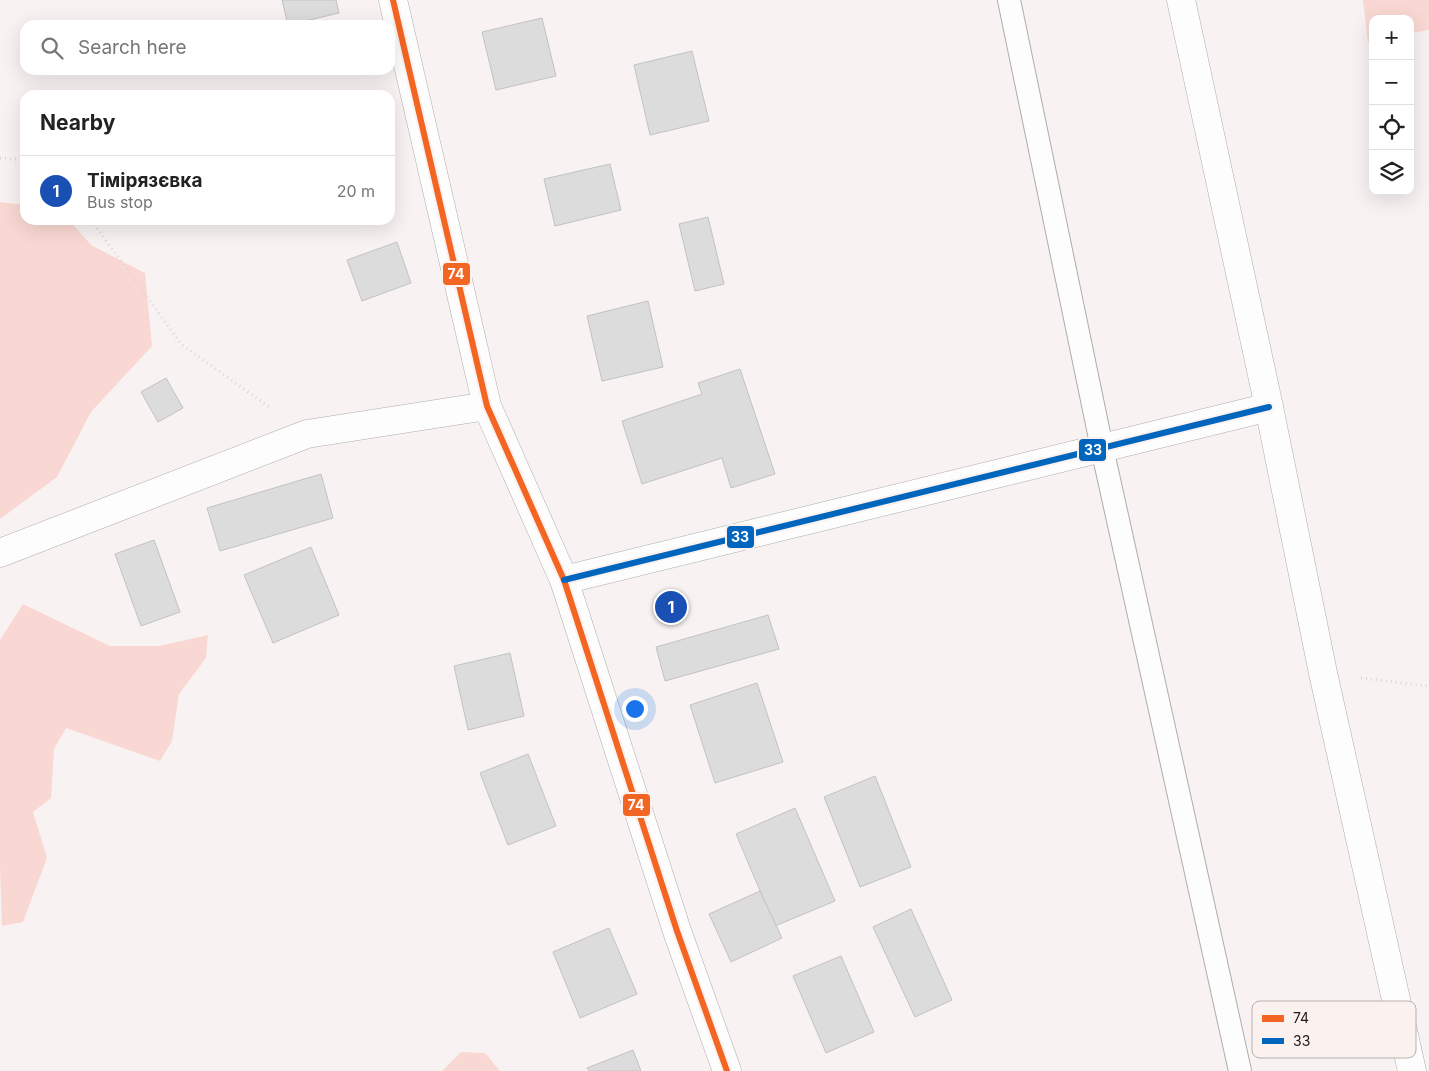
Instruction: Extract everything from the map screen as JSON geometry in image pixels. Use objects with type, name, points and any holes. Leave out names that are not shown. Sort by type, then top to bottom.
[{"type":"street","points":[[392,0],[487,406],[564,580],[677,931],[727,1071]]},
{"type":"street","points":[[1181,0],[1269,407],[1323,673],[1396,1001]]},
{"type":"street","points":[[0,553],[307,434],[487,406]]},
{"type":"street","points":[[564,580],[1269,407]]},
{"type":"street","points":[[1409,1058],[1412,1071]]},
{"type":"lane","points":[[1009,0],[1102,448],[1240,1071]]},
{"type":"path","points":[[0,158],[20,160]]},
{"type":"path","points":[[95,225],[182,345],[307,434]]},
{"type":"path","points":[[1323,673],[1429,686]]},
{"type":"shaded area","points":[[1363,0],[1429,0],[1429,30],[1414,32],[1414,15],[1369,15],[1368,42]]},
{"type":"shaded area","points":[[0,202],[20,204],[20,225],[73,225],[91,245],[145,273],[152,346],[91,412],[57,477],[0,519]]},
{"type":"shaded area","points":[[23,604],[110,646],[159,646],[208,635],[206,658],[179,694],[172,741],[160,761],[66,728],[54,749],[51,798],[33,812],[47,858],[23,922],[2,926],[0,868],[0,640]]},
{"type":"shaded area","points":[[461,1052],[485,1053],[500,1071],[442,1071]]},
{"type":"building","points":[[282,0],[336,0],[339,13],[309,20],[287,20]]},
{"type":"building","points":[[542,18],[556,76],[496,90],[482,32]]},
{"type":"building","points":[[692,51],[709,121],[650,135],[634,65]]},
{"type":"building","points":[[610,164],[621,210],[555,226],[544,179]]},
{"type":"building","points":[[708,217],[724,284],[695,291],[679,224]]},
{"type":"building","points":[[397,242],[411,283],[362,301],[347,260]]},
{"type":"building","points":[[648,301],[663,367],[602,381],[587,316]]},
{"type":"building","points":[[740,369],[775,474],[731,488],[722,458],[642,484],[622,421],[702,394],[698,383]]},
{"type":"building","points":[[166,378],[183,408],[158,422],[141,392]]},
{"type":"building","points":[[321,474],[333,518],[220,551],[207,508]]},
{"type":"building","points":[[154,540],[180,612],[141,626],[115,554]]},
{"type":"building","points":[[311,547],[339,615],[273,643],[244,575]]},
{"type":"building","points":[[768,615],[779,649],[665,681],[656,647]]},
{"type":"building","points":[[510,653],[524,716],[468,730],[454,666]]},
{"type":"building","points":[[757,683],[783,762],[715,783],[690,705]]},
{"type":"building","points":[[528,754],[556,826],[508,845],[480,773]]},
{"type":"building","points":[[875,776],[911,867],[860,887],[824,797]]},
{"type":"building","points":[[795,808],[835,901],[775,926],[736,834]]},
{"type":"building","points":[[760,891],[782,938],[731,962],[709,914]]},
{"type":"building","points":[[911,909],[952,1000],[915,1017],[873,927]]},
{"type":"building","points":[[609,928],[637,994],[580,1018],[553,952]]},
{"type":"building","points":[[841,956],[874,1032],[826,1053],[793,976]]},
{"type":"building","points":[[633,1050],[641,1071],[589,1071],[587,1068]]},
{"type":"transit line","name":"74","points":[[393,0],[487,406],[564,580],[677,931],[727,1071]]},
{"type":"transit line","name":"33","points":[[564,580],[1269,407]]},
{"type":"place","name":"Тімірязєвка","points":[[671,607]]}]
